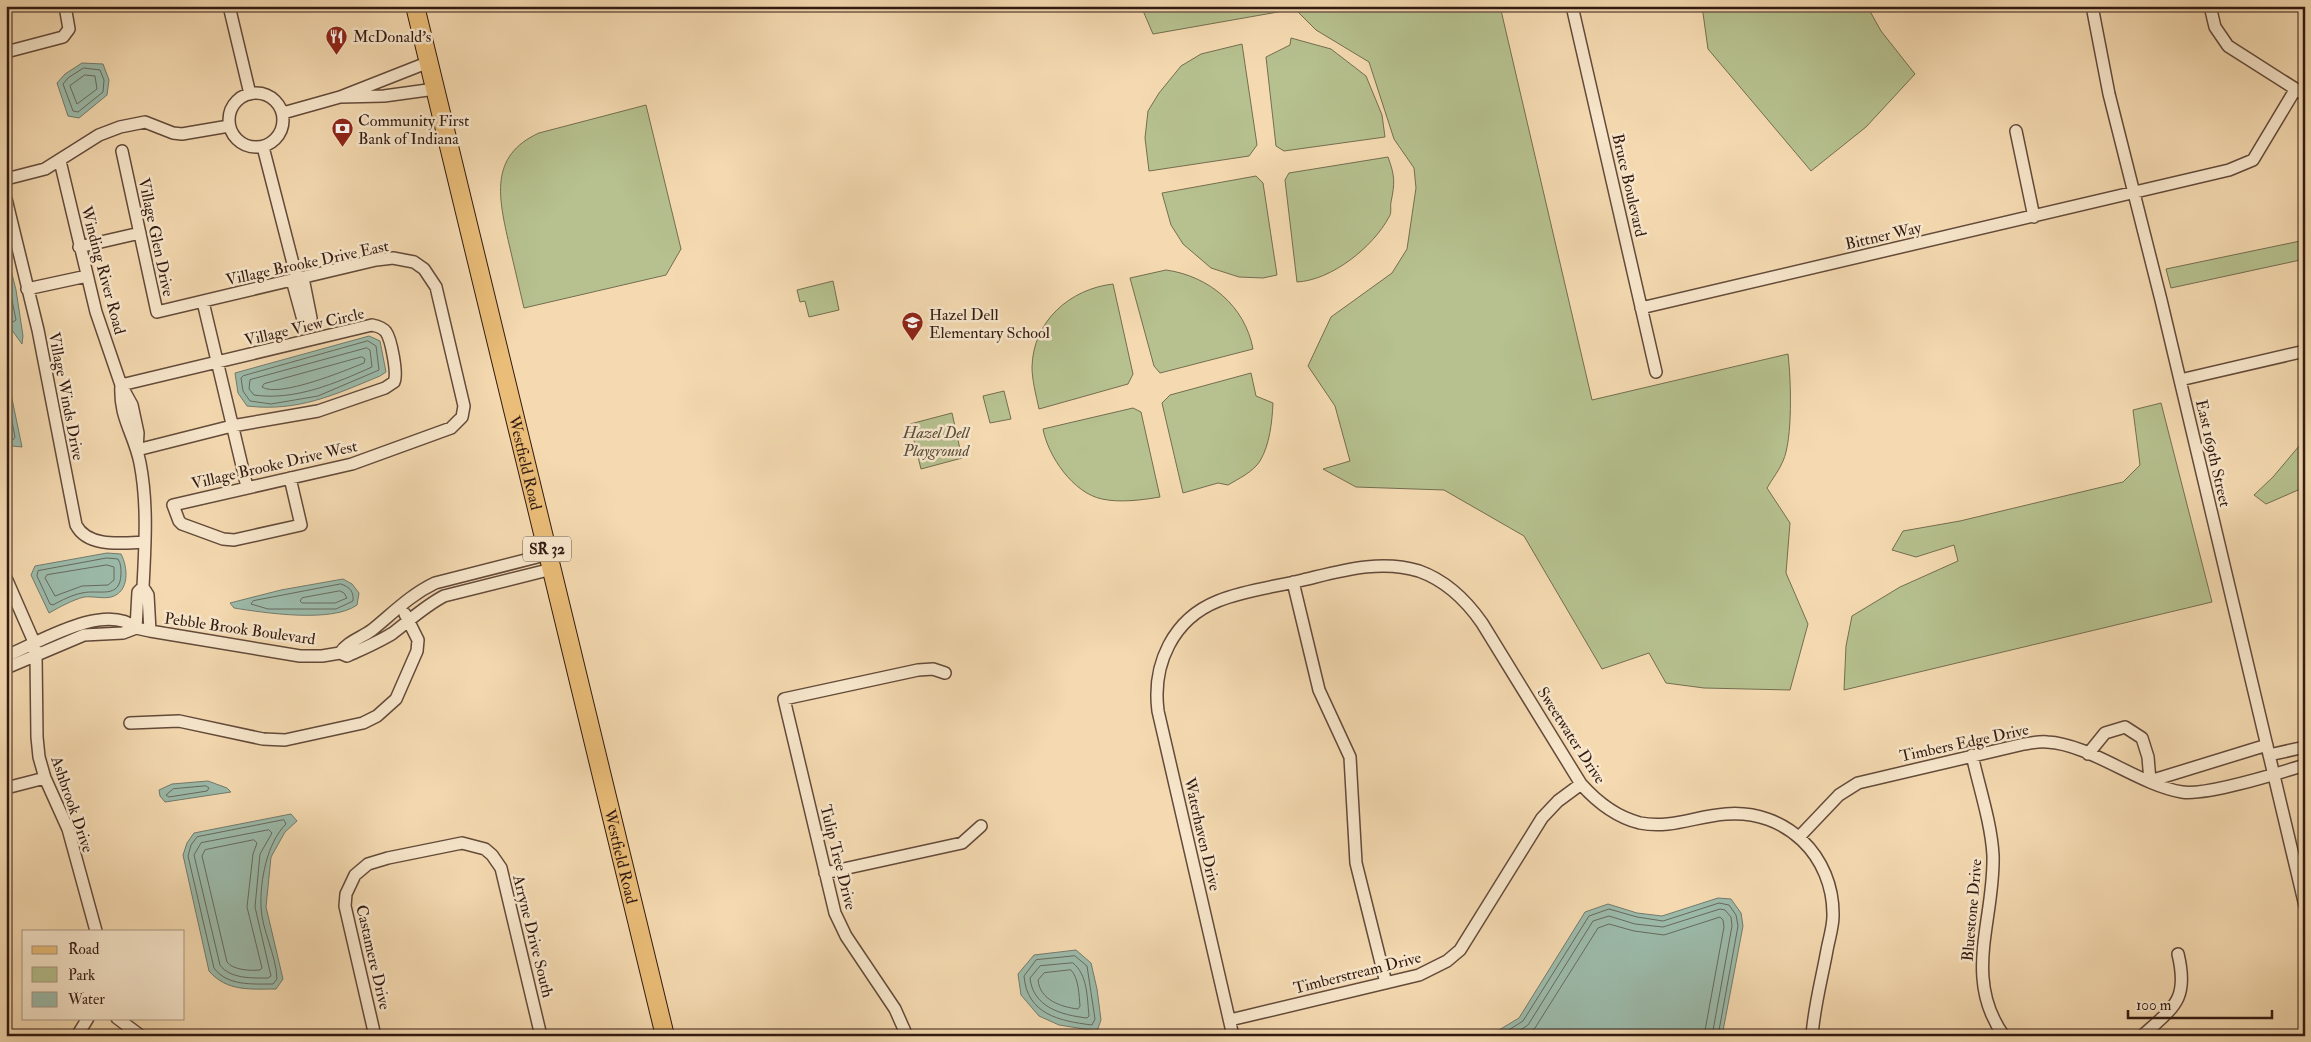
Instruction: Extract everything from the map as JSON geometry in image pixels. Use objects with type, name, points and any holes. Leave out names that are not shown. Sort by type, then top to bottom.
[{"type":"main road","name":"Westfield Road","points":[[415,6],[665,1036]]},
{"type":"street","points":[[6,52],[63,37],[69,29],[65,6]]},
{"type":"street","points":[[229,6],[250,94]]},
{"type":"street","name":"Bruce Boulevard","points":[[1572,6],[1656,372]]},
{"type":"street","name":"East 169th Street","points":[[2092,6],[2109,94],[2180,380],[2305,906]]},
{"type":"street","points":[[2210,6],[2215,27],[2228,46],[2300,92]]},
{"type":"street","points":[[283,113],[340,97],[429,62]]},
{"type":"street","points":[[340,97],[384,96],[435,89]]},
{"type":"street","name":"Bittner Way","points":[[1641,308],[2229,170],[2252,160],[2300,92]]},
{"type":"street","points":[[250,94],[267,95],[277,102],[283,113],[283,127],[280,134],[276,140],[263,147],[256,148],[242,144],[236,139],[229,126],[232,108],[239,99],[250,94]]},
{"type":"street","points":[[6,179],[32,173],[60,161],[100,135],[136,123],[145,122],[173,133],[182,134],[229,126]]},
{"type":"street","points":[[2016,131],[2034,217]]},
{"type":"street","points":[[263,147],[297,279],[303,320],[308,325],[311,340]]},
{"type":"street","name":"Village Glen Drive","points":[[122,151],[157,312],[203,302]]},
{"type":"street","name":"Winding River Road","points":[[60,161],[79,247],[101,329],[121,385],[132,405],[138,433],[137,450],[146,509],[143,587],[148,596],[150,631]]},
{"type":"street","name":"Village Winds Drive","points":[[6,200],[28,288],[76,525],[84,536],[93,540],[145,542]]},
{"type":"street","points":[[79,247],[140,233]]},
{"type":"street","name":"Village Brooke Drive East","points":[[203,302],[384,259],[401,258],[418,264],[430,277],[438,293],[463,400],[462,417]]},
{"type":"street","points":[[28,288],[87,276]]},
{"type":"street","points":[[203,302],[247,487]]},
{"type":"street","name":"Village View Circle","points":[[121,385],[372,325],[381,328],[388,335],[396,378],[385,388],[333,407],[232,426],[137,450]]},
{"type":"street","points":[[2180,380],[2305,351]]},
{"type":"street","name":"Village Brooke Drive West","points":[[290,478],[301,525],[234,540],[210,535],[182,524],[177,517],[173,505],[247,487],[290,478],[339,468],[372,458],[451,428],[462,417]]},
{"type":"street","points":[[340,653],[344,647],[372,630],[399,605],[419,591],[435,583],[550,562]]},
{"type":"street","name":"Pebble Brook Boulevard","points":[[6,656],[64,629],[94,621],[129,622],[136,628],[150,631],[300,656],[310,657],[340,653],[346,656],[392,633],[429,604],[459,591],[550,562]]},
{"type":"street","name":"Sweetwater Drive","points":[[1170,641],[1193,614],[1226,598],[1355,568],[1387,566],[1419,572],[1455,591],[1482,623],[1581,784],[1601,804],[1620,816],[1641,823],[1668,825],[1718,815],[1747,814],[1772,820],[1800,836],[1821,865],[1832,897],[1833,912],[1812,1036]]},
{"type":"street","name":"Ashbrook Drive","points":[[6,578],[34,642],[39,757],[68,829],[96,930]]},
{"type":"street","points":[[1293,582],[1318,690],[1350,757],[1356,863],[1386,983]]},
{"type":"street","name":"Winding River Road","points":[[136,628],[138,592],[143,587]]},
{"type":"street","points":[[130,723],[179,721],[264,739],[285,740],[363,723],[389,707],[396,699],[417,651],[418,640],[409,619],[399,605]]},
{"type":"street","name":"Pebble Brook Boulevard","points":[[6,668],[84,635],[122,633],[136,628]]},
{"type":"street","name":"Waterhaven Drive","points":[[1170,641],[1162,656],[1158,677],[1158,711],[1233,1036]]},
{"type":"street","name":"Tulip Tree Drive","points":[[907,1036],[895,1009],[839,923],[825,874],[784,699],[918,670],[933,669],[945,673]]},
{"type":"street","points":[[2088,754],[2105,733],[2125,727],[2142,738],[2148,757],[2150,781],[2268,750],[2305,747]]},
{"type":"street","name":"Timbers Edge Drive","points":[[1800,836],[1839,794],[1850,786],[1868,779],[1972,755],[2047,742],[2088,754],[2150,781],[2184,792],[2208,790],[2305,765]]},
{"type":"street","name":"Bluestone Drive","points":[[1972,755],[1992,848],[1993,868],[1982,980],[1990,1011],[2004,1036]]},
{"type":"street","points":[[6,788],[46,778]]},
{"type":"street","name":"Timberstream Drive","points":[[1230,1020],[1386,983],[1431,970],[1448,961],[1460,950],[1542,818],[1558,801],[1581,784]]},
{"type":"street","points":[[825,874],[957,844],[969,839],[981,826]]},
{"type":"street","name":"Castamere Drive","points":[[375,1036],[345,906],[349,886],[361,868],[374,862],[462,843],[485,849]]},
{"type":"street","name":"Arryne Drive South","points":[[485,849],[496,860],[504,878],[542,1036]]},
{"type":"street","points":[[2142,1036],[2168,1012],[2181,992],[2183,983],[2178,954]]},
{"type":"street","points":[[77,1036],[87,1020]]},
{"type":"street","points":[[120,1020],[141,1036]]},
{"type":"green space","points":[[1141,6],[1500,6],[1592,400],[1788,354],[1790,424],[1788,439],[1780,468],[1767,488],[1790,523],[1786,573],[1808,624],[1790,690],[1704,688],[1666,683],[1649,653],[1602,669],[1524,536],[1444,490],[1356,487],[1323,469],[1350,461],[1335,406],[1308,366],[1331,317],[1392,273],[1407,249],[1416,188],[1414,168],[1394,139],[1369,62],[1316,30],[1295,9],[1153,34]]},
{"type":"green space","points":[[1702,6],[1867,6],[1881,31],[1915,74],[1866,127],[1811,171],[1708,49]]},
{"type":"green space","points":[[1291,38],[1331,49],[1366,76],[1382,115],[1385,137],[1284,151],[1276,146],[1266,57],[1290,45]]},
{"type":"green space","points":[[1242,44],[1257,145],[1249,156],[1149,171],[1145,138],[1148,111],[1159,93],[1181,66],[1201,54]]},
{"type":"green space","points":[[646,105],[681,249],[666,275],[524,308],[502,211],[501,180],[504,166],[511,154],[523,143],[539,133]]},
{"type":"green space","points":[[1388,157],[1394,184],[1390,214],[1382,228],[1373,240],[1350,260],[1324,275],[1297,282],[1285,180],[1289,173]]},
{"type":"green space","points":[[1256,176],[1263,183],[1277,275],[1263,278],[1239,277],[1211,268],[1183,244],[1171,225],[1162,193]]},
{"type":"green space","points":[[2305,240],[2305,259],[2171,288],[2166,269]]},
{"type":"green space","points":[[1166,270],[1182,273],[1197,279],[1223,296],[1242,319],[1253,349],[1160,373],[1154,366],[1130,278]]},
{"type":"green space","points":[[833,281],[839,310],[809,317],[805,301],[800,302],[797,290]]},
{"type":"green space","points":[[1113,284],[1133,374],[1128,384],[1039,409],[1032,367],[1034,350],[1039,335],[1057,310],[1069,300],[1097,287]]},
{"type":"green space","points":[[1251,373],[1256,396],[1273,403],[1268,440],[1260,461],[1241,478],[1228,485],[1218,483],[1183,493],[1162,403],[1170,395]]},
{"type":"green space","name":"Hazel Dell Playground","points":[[1004,391],[1011,419],[990,423],[983,396]]},
{"type":"green space","points":[[2161,403],[2212,602],[1844,690],[1846,646],[1852,616],[1900,587],[1958,561],[1954,545],[1916,557],[1892,550],[1903,531],[1960,521],[2123,482],[2140,465],[2133,410]]},
{"type":"green space","points":[[1133,408],[1141,412],[1160,497],[1116,501],[1091,495],[1072,481],[1056,461],[1043,429]]},
{"type":"green space","name":"Hazel Dell Playground","points":[[952,413],[962,458],[921,469],[910,424]]},
{"type":"green space","points":[[2305,439],[2305,487],[2266,504],[2254,495],[2273,477]]},
{"type":"water","points":[[82,63],[103,64],[109,80],[107,95],[79,118],[68,116],[57,83],[65,74]]},
{"type":"water","points":[[6,250],[16,290],[23,336],[22,344],[6,322]]},
{"type":"water","points":[[369,336],[380,341],[386,372],[380,376],[347,390],[283,407],[247,406],[238,393],[235,373]]},
{"type":"water","points":[[6,370],[22,447],[12,446],[6,442]]},
{"type":"water","points":[[107,553],[121,554],[126,572],[122,590],[111,597],[80,598],[49,613],[31,575],[35,566]]},
{"type":"water","points":[[343,579],[352,584],[359,593],[357,605],[346,611],[332,614],[280,614],[234,608],[230,603],[281,590]]},
{"type":"water","points":[[208,781],[227,788],[231,792],[165,802],[160,796],[159,790],[172,784]]},
{"type":"water","points":[[291,814],[297,821],[285,832],[271,857],[266,907],[283,979],[276,989],[249,989],[232,986],[216,978],[209,971],[183,855],[187,843],[194,833]]},
{"type":"water","points":[[1718,898],[1731,899],[1741,913],[1743,926],[1722,1036],[1489,1036],[1519,1018],[1585,912],[1608,904],[1637,913],[1662,916]]},
{"type":"water","points":[[1076,950],[1091,963],[1101,1020],[1097,1031],[1059,1025],[1039,1016],[1021,995],[1018,974],[1034,955]]},
{"type":"place","name":"McDonald's","points":[[337,55]]},
{"type":"place","name":"Community First Bank of Indiana","points":[[342,148]]},
{"type":"place","name":"Hazel Dell Elementary School","points":[[913,342]]}]
